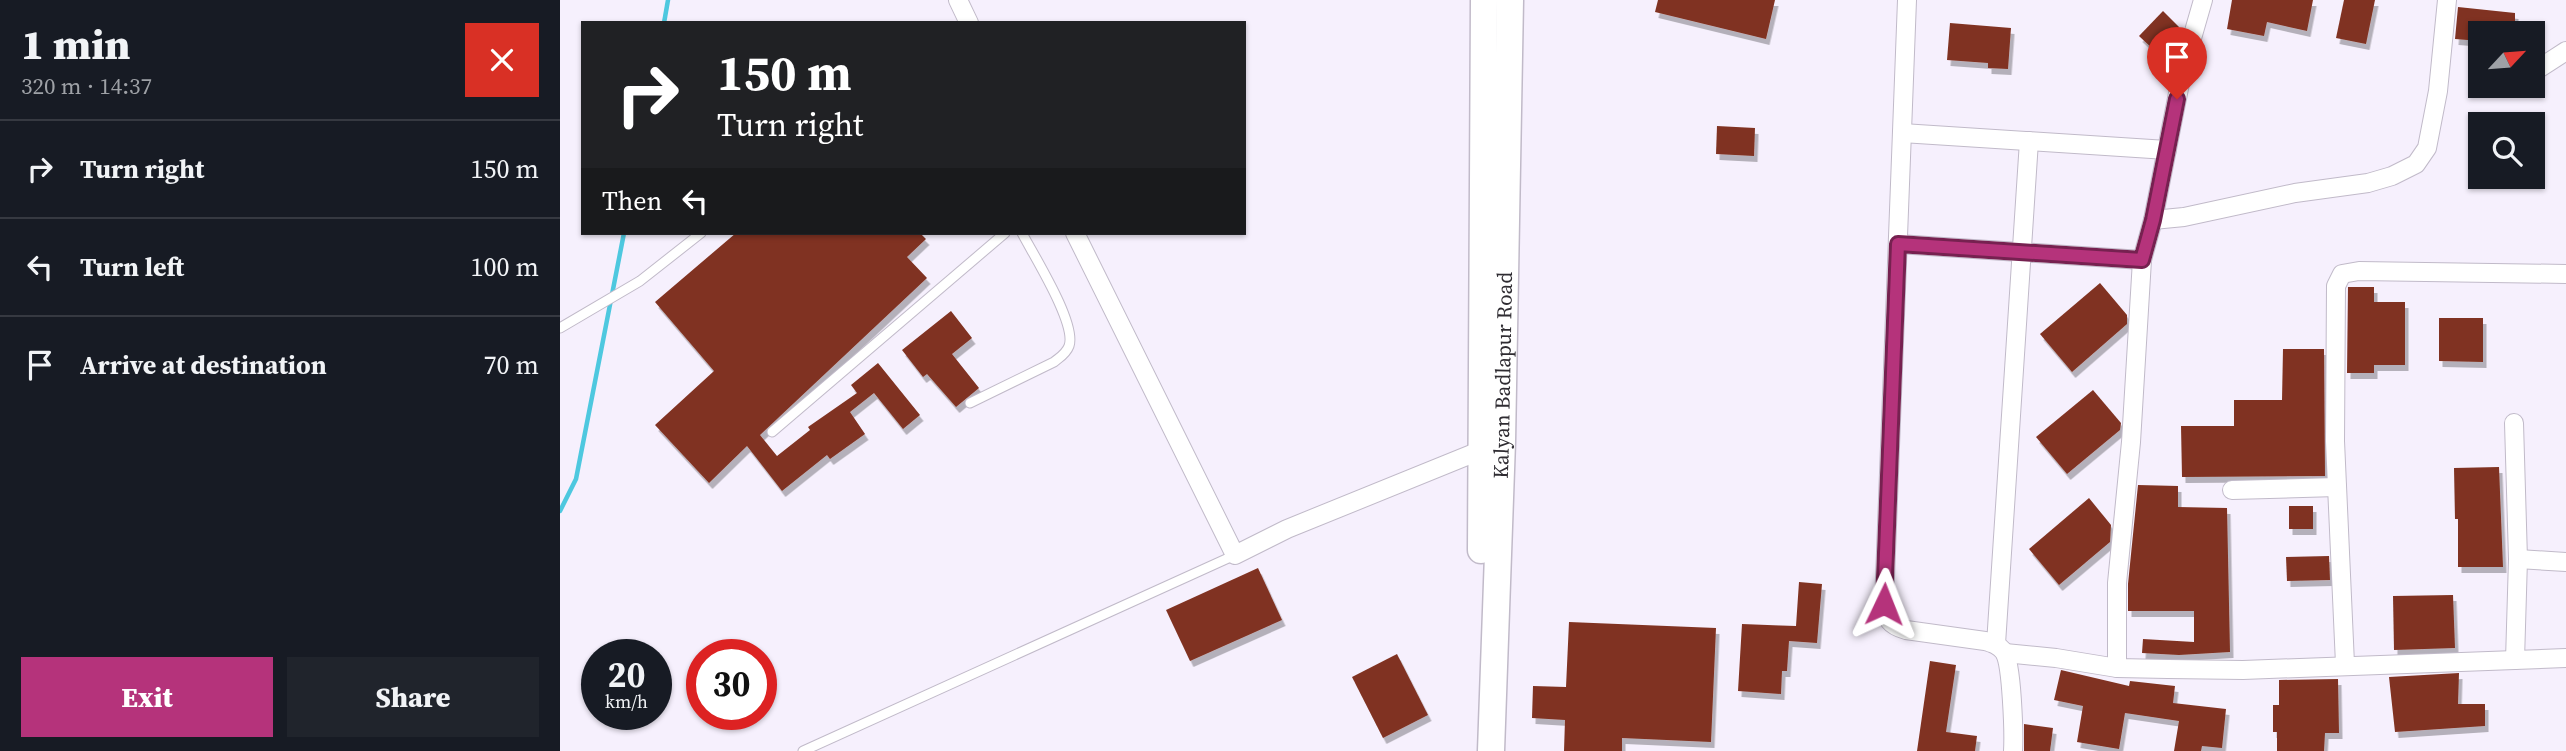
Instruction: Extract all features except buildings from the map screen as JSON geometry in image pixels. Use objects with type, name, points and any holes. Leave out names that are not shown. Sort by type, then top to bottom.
[{"type":"main road","name":"Kalyan Badlapur Road","points":[[1484,0],[1491,446],[1491,751]]},
{"type":"main road","name":"Kalyan Badlapur Road","points":[[1477,751],[1510,0]]},
{"type":"street","points":[[958,0],[968,21]]},
{"type":"street","points":[[1908,0],[1884,604],[1887,619],[1894,626],[1906,631],[1985,641],[2000,649],[2117,668],[2243,670],[2345,664],[2566,658]]},
{"type":"street","points":[[2117,668],[2118,583],[2131,442],[2142,260],[2153,220],[2182,73],[2203,0]]},
{"type":"street","points":[[2153,220],[2184,217],[2295,193],[2368,183],[2392,176],[2416,164],[2427,148],[2438,91],[2447,0]]},
{"type":"street","points":[[2545,65],[2566,51]]},
{"type":"street","points":[[1902,133],[2167,150]]},
{"type":"street","points":[[2013,751],[2013,711],[2000,649],[2029,141]]},
{"type":"street","points":[[1076,235],[1235,555],[1287,529],[1491,446]]},
{"type":"street","points":[[1898,244],[2142,260]]},
{"type":"street","points":[[2345,664],[2335,441],[2336,286],[2342,274],[2360,271],[2566,274]]},
{"type":"street","points":[[2514,423],[2518,559],[2515,660]]},
{"type":"street","points":[[2232,490],[2337,487]]},
{"type":"street","points":[[2518,559],[2566,562]]},
{"type":"lane","points":[[560,328],[640,281],[698,235]]},
{"type":"lane","points":[[772,432],[1003,235]]},
{"type":"lane","points":[[970,403],[1054,362],[1069,346],[1069,323],[1023,235]]},
{"type":"lane","points":[[803,751],[1235,555]]},
{"type":"waterway","points":[[664,21],[668,0]]},
{"type":"waterway","points":[[560,511],[576,479],[624,235]]},
{"type":"route","points":[[1884,604],[1898,244],[2142,260],[2153,220],[2177,99]]}]
